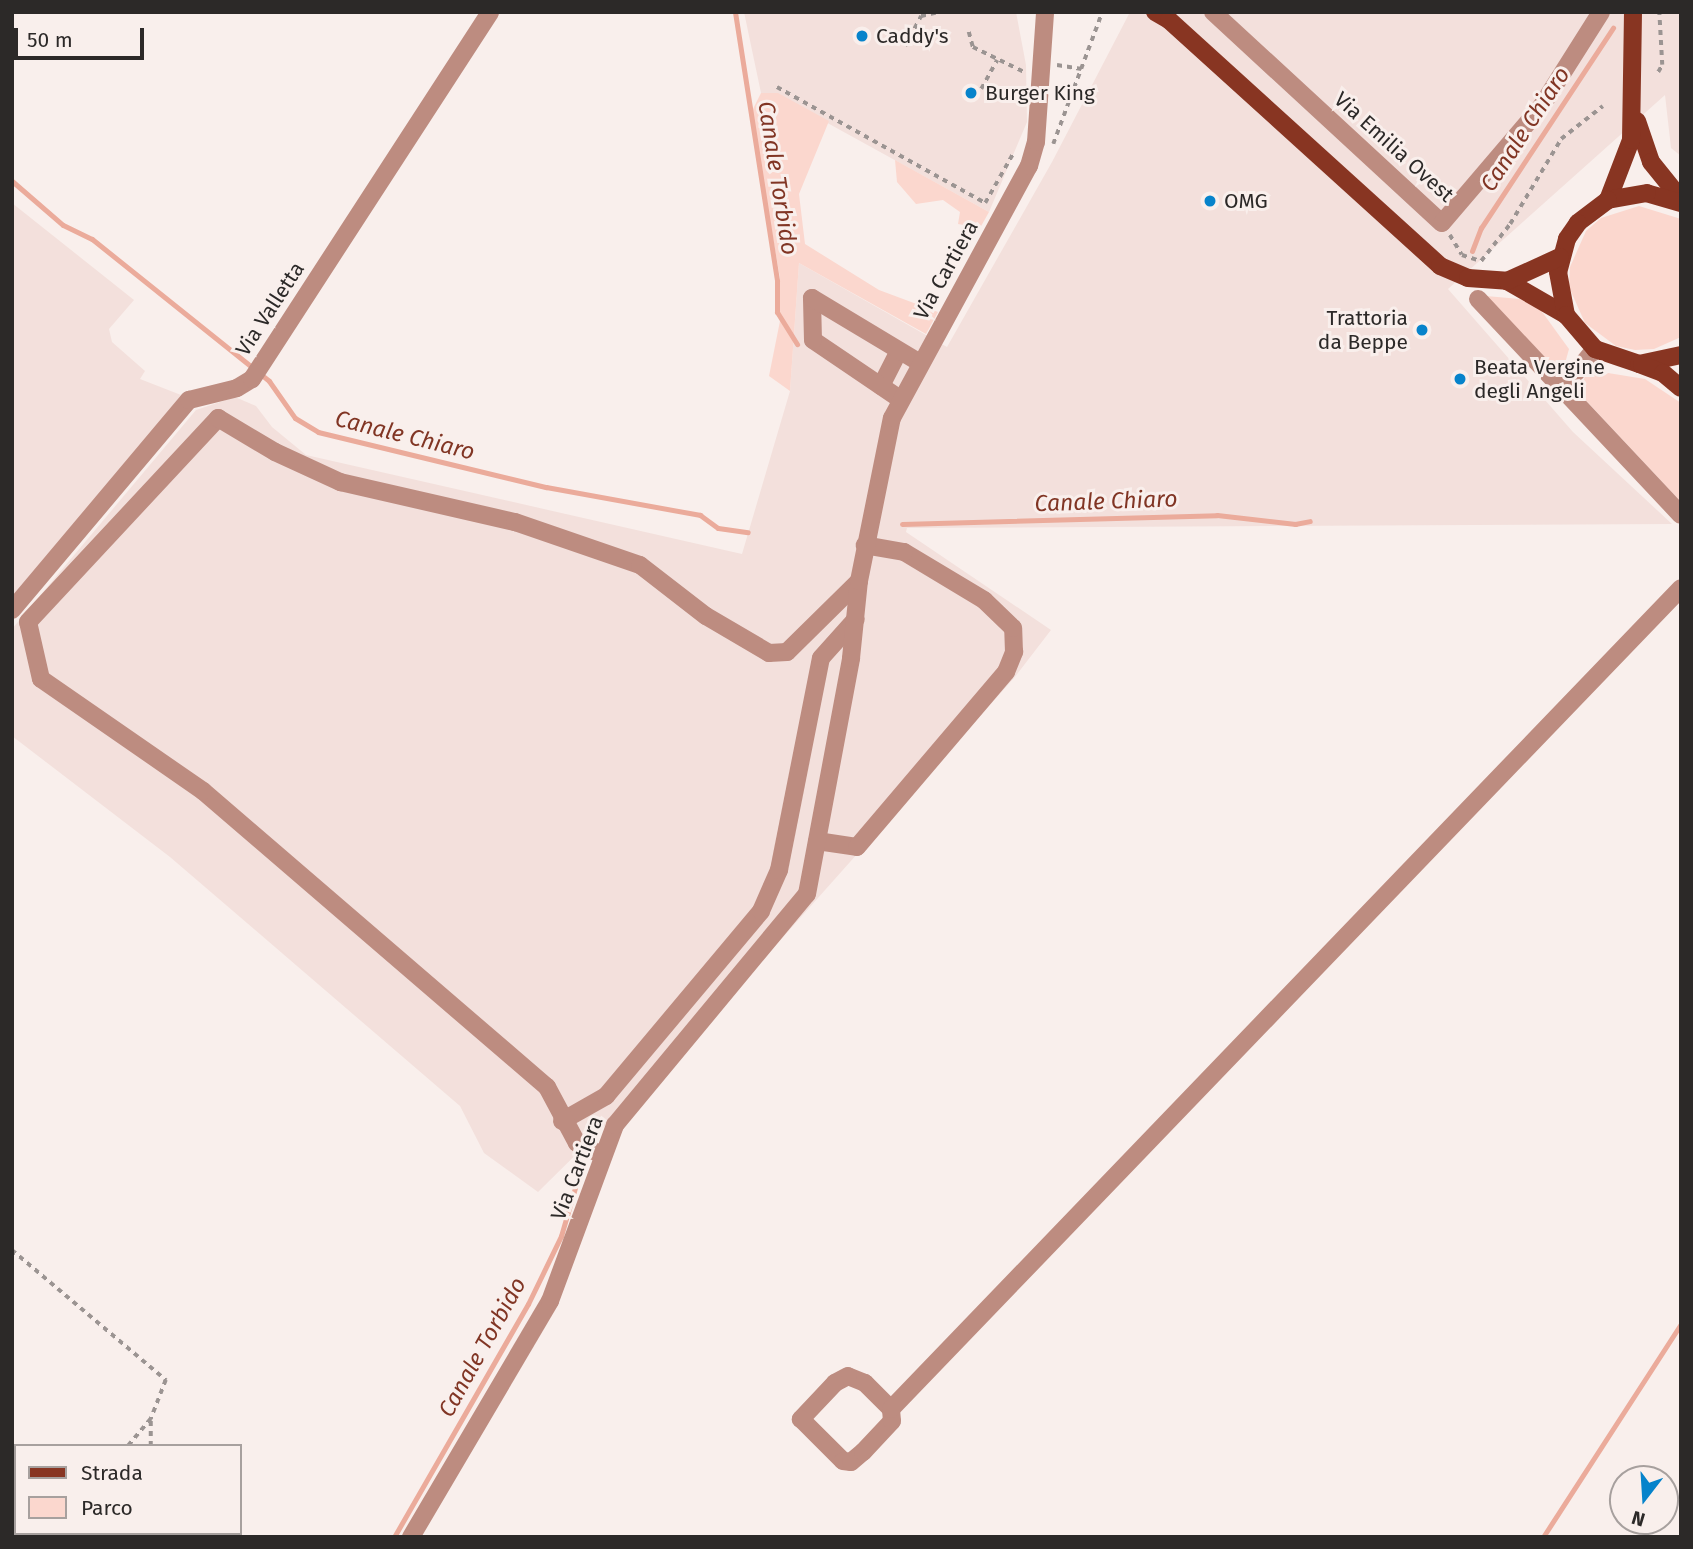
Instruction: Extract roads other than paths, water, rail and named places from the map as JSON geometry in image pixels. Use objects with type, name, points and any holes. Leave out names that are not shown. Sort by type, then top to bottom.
[{"type":"main road","points":[[1608,200],[1631,140],[1633,12]]},
{"type":"main road","points":[[1163,15],[1460,276],[1507,281],[1566,315],[1595,349],[1663,373],[1681,388]]},
{"type":"main road","points":[[1633,106],[1651,162],[1681,201]]},
{"type":"main road","points":[[1566,315],[1558,286],[1560,257],[1578,223],[1608,200],[1647,193],[1681,201]]},
{"type":"main road","points":[[1507,281],[1560,257]]},
{"type":"main road","points":[[1639,364],[1681,355]]},
{"type":"street","name":"Via Valletta","points":[[12,610],[189,400],[237,388],[255,374],[490,12]]},
{"type":"street","name":"Via Cartiera","points":[[411,1537],[550,1301],[567,1264],[602,1155],[630,1103],[800,906],[810,884],[856,619],[865,545],[892,418],[1029,166],[1036,142],[1045,12]]},
{"type":"street","name":"Via Emilia Ovest","points":[[1213,12],[1442,223],[1541,107],[1601,12]]},
{"type":"street","points":[[900,399],[813,340],[812,298],[920,363]]},
{"type":"street","points":[[1479,299],[1681,515]]},
{"type":"street","points":[[1564,387],[1595,349]]},
{"type":"street","points":[[881,386],[899,351]]},
{"type":"street","points":[[602,1155],[577,1143],[562,1121],[547,1087],[214,800],[41,679],[28,622],[218,418],[275,452],[340,482],[515,522],[640,565],[706,616],[769,653],[787,652],[859,581]]},
{"type":"street","points":[[817,841],[857,847],[1006,672],[1014,652],[1013,628],[1003,614],[926,563],[904,552],[865,545]]},
{"type":"street","points":[[891,1409],[865,1383],[848,1376],[835,1383],[801,1419],[835,1457],[851,1462],[892,1421],[891,1409],[1681,588]]},
{"type":"street","points":[[562,1121],[606,1096],[761,911],[779,870],[821,658],[856,619]]},
{"type":"waterway","name":"Canale Torbido","points":[[735,12],[777,281],[777,312],[797,344]]},
{"type":"waterway","name":"Canale Chiaro","points":[[1472,251],[1481,228],[1613,28]]},
{"type":"waterway","name":"Canale Chiaro","points":[[12,181],[63,225],[92,239],[269,381],[295,418],[318,432],[546,487],[700,515],[718,528],[748,532]]},
{"type":"waterway","name":"Canale Chiaro","points":[[902,524],[1217,515],[1295,524],[1310,521]]},
{"type":"waterway","name":"Canale Torbido","points":[[394,1537],[528,1304],[561,1236],[581,1167]]},
{"type":"waterway","points":[[1543,1537],[1681,1324]]},
{"type":"place","name":"Caddy's","points":[[862,36]]},
{"type":"place","name":"Burger King","points":[[971,93]]},
{"type":"place","name":"OMG","points":[[1210,201]]},
{"type":"place","name":"Trattoria da Beppe","points":[[1422,330]]},
{"type":"place","name":"Beata Vergine degli Angeli","points":[[1460,379]]}]
